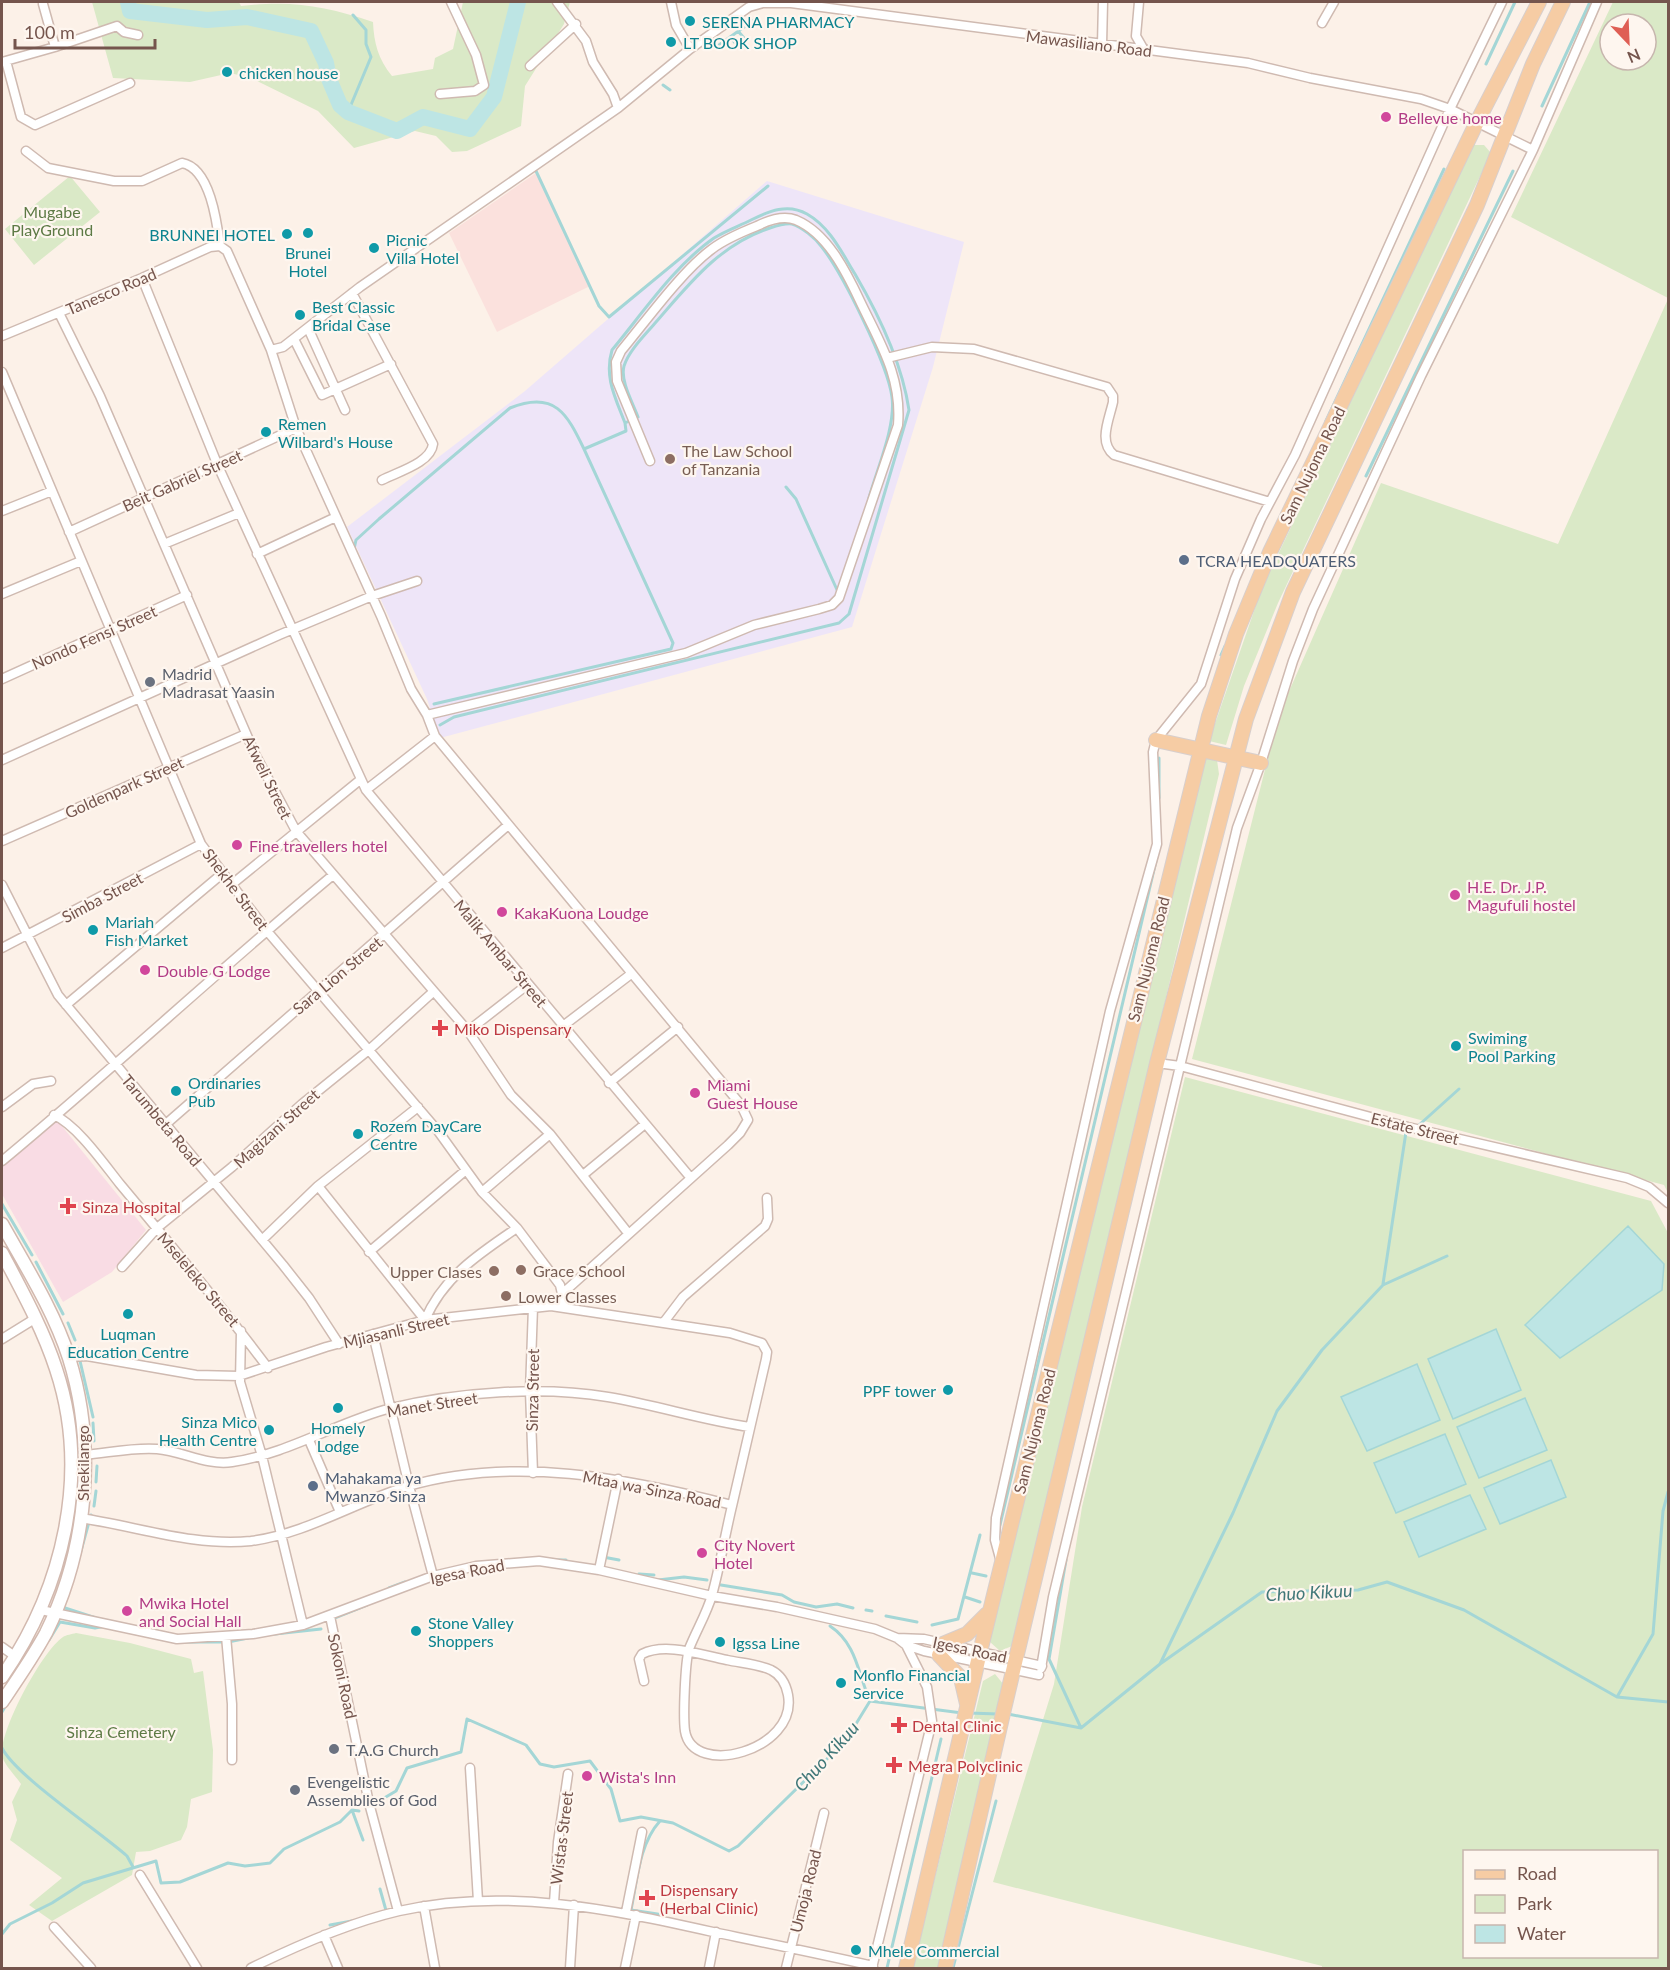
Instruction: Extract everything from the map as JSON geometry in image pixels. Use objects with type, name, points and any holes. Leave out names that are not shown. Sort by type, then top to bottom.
[{"type":"main road","name":"Sam Nujoma Road","points":[[906,1968],[978,1658],[1199,750],[1236,634],[1265,563],[1477,122],[1512,60],[1539,2]]},
{"type":"main road","name":"Sam Nujoma Road","points":[[945,1968],[1156,1063],[1246,719],[1293,592],[1477,206],[1533,64],[1563,2]]},
{"type":"main road","points":[[1156,740],[1261,763]]},
{"type":"main road","name":"Shekilango","points":[[2,1224],[46,1306],[68,1357],[78,1394],[84,1455],[80,1518],[68,1575],[54,1614],[28,1664],[2,1702]]},
{"type":"main road","name":"Shekilango","points":[[2,1254],[36,1318],[57,1371],[64,1398],[71,1484],[60,1556],[41,1610],[16,1657],[2,1677]]},
{"type":"main road","points":[[967,1709],[961,1678],[941,1649],[974,1629],[992,1606]]},
{"type":"street","points":[[440,94],[475,91],[484,85],[476,55],[451,2]]},
{"type":"street","points":[[557,2],[576,24],[586,41],[593,62],[613,94],[618,108]]},
{"type":"street","points":[[671,2],[676,25],[690,49]]},
{"type":"street","name":"Mawasiliano Road","points":[[271,350],[283,347],[352,293],[618,108],[705,38],[749,7],[763,3],[791,2],[1248,63],[1310,78],[1421,99],[1450,109],[1533,150]]},
{"type":"street","points":[[1102,45],[1103,2]]},
{"type":"street","points":[[1138,2],[1136,36],[1144,50]]},
{"type":"street","points":[[1322,23],[1334,2]]},
{"type":"street","points":[[1001,1564],[995,1540],[996,1518],[1110,1011],[1157,844],[1153,752],[1156,740],[1201,684],[1235,579],[1359,318],[1450,109],[1502,2]]},
{"type":"street","points":[[1180,1066],[1237,828],[1261,763],[1293,661],[1313,609],[1421,376],[1533,150],[1597,2]]},
{"type":"street","points":[[43,4],[55,47]]},
{"type":"street","points":[[530,66],[576,24]]},
{"type":"street","points":[[130,83],[35,125],[21,117],[4,62],[117,26],[124,32],[138,35]]},
{"type":"street","points":[[26,151],[48,168],[114,182],[142,181],[167,167],[182,163],[188,164],[204,182],[214,208],[220,246],[227,251],[271,350],[296,428],[372,596],[411,689],[427,715],[435,736],[507,826],[741,1105],[748,1120],[740,1133],[563,1293]]},
{"type":"street","points":[[427,715],[686,653],[754,625],[832,605],[843,592],[898,425],[897,383],[850,280],[827,245],[811,228],[784,218],[751,228],[712,249],[696,264],[617,357],[615,371],[617,381],[650,461]]},
{"type":"street","name":"Tanesco Road","points":[[2,336],[210,248],[220,246]]},
{"type":"street","name":"Malik Ambar Street","points":[[142,278],[218,466],[257,554],[295,630],[366,790],[526,985],[690,1177]]},
{"type":"street","points":[[352,293],[433,444],[432,451],[425,458],[382,480]]},
{"type":"street","name":"Afweli Street","points":[[59,313],[100,396],[217,662],[246,734],[296,831],[468,1031],[512,1095],[550,1134],[628,1233]]},
{"type":"street","points":[[308,328],[345,410]]},
{"type":"street","points":[[294,339],[322,395],[391,364]]},
{"type":"street","points":[[887,358],[932,347],[974,349],[1107,387],[1113,396],[1113,402],[1105,438],[1108,450],[1114,455],[1270,502]]},
{"type":"street","name":"Shekhe Street","points":[[2,372],[201,844],[267,931],[418,1107],[482,1192],[517,1227],[556,1279],[563,1293],[565,1307]]},
{"type":"street","name":"Beit Gabriel Street","points":[[69,532],[143,496],[218,466],[296,428]]},
{"type":"street","points":[[2,512],[52,490]]},
{"type":"street","points":[[164,544],[239,513]]},
{"type":"street","points":[[257,554],[336,517]]},
{"type":"street","points":[[2,594],[81,561]]},
{"type":"street","points":[[2,760],[217,662],[372,596],[417,581]]},
{"type":"street","name":"Nondo Fensi Street","points":[[2,679],[111,632],[187,595]]},
{"type":"street","name":"Goldenpark Street","points":[[2,841],[246,734]]},
{"type":"street","points":[[366,790],[435,736]]},
{"type":"street","points":[[231,885],[360,780]]},
{"type":"street","name":"Sara Lion Street","points":[[166,1124],[507,826]]},
{"type":"street","name":"Simba Street","points":[[2,948],[201,844]]},
{"type":"street","points":[[66,1005],[223,873]]},
{"type":"street","points":[[2,1161],[116,1065],[333,875]]},
{"type":"street","name":"Tarumbeta Road","points":[[2,885],[26,936],[66,1005],[309,1298],[339,1344]]},
{"type":"street","points":[[563,1026],[631,974]]},
{"type":"street","points":[[468,1031],[526,985]]},
{"type":"street","name":"Magizani Street","points":[[122,1267],[157,1228],[370,1049],[433,992]]},
{"type":"street","points":[[609,1083],[678,1028]]},
{"type":"street","name":"Estate Street","points":[[1156,1063],[1180,1066],[1408,1127],[1627,1178],[1649,1187],[1668,1203]]},
{"type":"street","name":"Igesa Road","points":[[41,1610],[177,1639],[226,1636],[303,1625],[433,1576],[476,1566],[529,1561],[599,1570],[712,1596],[777,1606],[875,1629],[897,1638],[906,1645],[941,1649],[1040,1670],[1053,1597],[1180,1066]]},
{"type":"street","points":[[2,1107],[33,1084],[51,1081]]},
{"type":"street","points":[[262,1240],[318,1186],[418,1107]]},
{"type":"street","name":"Mseleleko Street","points":[[54,1115],[66,1121],[157,1228],[240,1329],[268,1368]]},
{"type":"street","points":[[583,1175],[645,1124]]},
{"type":"street","points":[[482,1192],[550,1134]]},
{"type":"street","points":[[369,1252],[466,1170]]},
{"type":"street","points":[[318,1186],[425,1320],[433,1302],[450,1280],[517,1227]]},
{"type":"street","points":[[664,1322],[684,1297],[765,1226],[768,1219],[767,1198]]},
{"type":"street","name":"Mjiasanli Street","points":[[68,1357],[87,1356],[196,1375],[239,1376],[339,1344],[425,1320],[532,1306],[565,1307],[730,1333],[762,1343],[767,1352],[766,1359],[750,1427]]},
{"type":"street","name":"Sinza Street","points":[[532,1306],[530,1391],[532,1473]]},
{"type":"street","points":[[2,1339],[36,1318]]},
{"type":"street","points":[[240,1329],[239,1376],[262,1456],[303,1625]]},
{"type":"street","points":[[374,1334],[409,1486],[433,1576]]},
{"type":"street","name":"Manet Street","points":[[84,1455],[155,1448],[190,1454],[217,1464],[262,1456],[391,1408],[530,1391],[609,1397],[706,1420],[750,1427]]},
{"type":"street","points":[[644,1681],[639,1664],[642,1654],[658,1648],[688,1652],[765,1668],[778,1675],[786,1687],[789,1707],[782,1725],[775,1734],[753,1749],[730,1756],[705,1753],[691,1745],[684,1722],[688,1652],[712,1596],[750,1427]]},
{"type":"street","points":[[309,1440],[340,1512]]},
{"type":"street","name":"Mtaa wa Sinza Road","points":[[80,1518],[216,1541],[249,1541],[282,1534],[409,1486],[476,1474],[583,1474],[618,1479],[732,1505]]},
{"type":"street","points":[[599,1570],[618,1479]]},
{"type":"street","name":"Sokoni Road","points":[[330,1616],[369,1803],[398,1911]]},
{"type":"street","points":[[226,1636],[232,1704],[232,1760]]},
{"type":"street","name":"Igesa Road","points":[[897,1638],[924,1639],[941,1649]]},
{"type":"street","points":[[251,1968],[324,1935],[398,1911],[478,1901],[554,1903],[626,1912],[873,1967],[932,1721],[927,1687],[906,1645]]},
{"type":"street","points":[[2,1647],[16,1657]]},
{"type":"street","points":[[470,1768],[478,1901]]},
{"type":"street","name":"Wistas Street","points":[[554,1903],[558,1842],[568,1774]]},
{"type":"street","name":"Umoja Road","points":[[786,1968],[824,1813]]},
{"type":"street","points":[[626,1912],[642,1832]]},
{"type":"street","points":[[140,1875],[197,1968]]},
{"type":"street","points":[[570,1968],[574,1905]]},
{"type":"street","points":[[424,1906],[435,1968]]},
{"type":"street","points":[[625,1968],[636,1915]]},
{"type":"street","points":[[54,1927],[91,1968]]},
{"type":"street","points":[[709,1968],[716,1932]]},
{"type":"street","points":[[324,1935],[338,1968]]},
{"type":"shaded area","points":[[536,173],[590,286],[497,332],[449,233]]},
{"type":"shaded area","name":"The Law School of Tanzania","points":[[767,181],[964,242],[933,367],[852,627],[440,738],[427,699],[347,527],[525,391]]},
{"type":"shaded area","name":"Sinza Hospital","points":[[57,1120],[146,1230],[112,1272],[63,1302],[2,1194],[2,1166]]},
{"type":"green space","points":[[92,2],[239,2],[241,6],[293,4],[324,8],[373,22],[378,51],[392,76],[433,69],[435,58],[453,49],[463,2],[570,2],[564,24],[525,86],[521,126],[467,151],[452,152],[436,136],[415,131],[354,148],[318,111],[251,78],[230,73],[190,82],[113,78]]},
{"type":"green space","points":[[1613,2],[1668,2],[1668,298],[1511,217],[1598,34],[1598,72],[1658,72],[1658,12],[1608,12]]},
{"type":"green space","points":[[1473,145],[1484,145],[1491,153],[1278,603],[1244,686],[1226,745],[1209,741],[1262,588]]},
{"type":"green space","name":"Mugabe PlayGround","points":[[70,176],[100,212],[34,265],[5,229]]},
{"type":"green space","points":[[1668,299],[1668,1193],[1664,1185],[1192,1059],[1279,714],[1381,483],[1558,544]]},
{"type":"green space","points":[[1211,754],[1217,760],[1219,774],[1012,1646],[1000,1651],[990,1642],[1132,1021],[1203,757]]},
{"type":"green space","points":[[1185,1077],[1651,1201],[1668,1233],[1668,1968],[1322,1968],[1322,1966],[993,1882],[1054,1684],[1082,1507]]},
{"type":"green space","name":"Sinza Cemetery","points":[[76,1633],[130,1643],[191,1659],[194,1673],[203,1671],[213,1750],[212,1792],[191,1799],[187,1827],[181,1840],[150,1851],[136,1852],[132,1875],[52,1921],[29,1905],[62,1878],[10,1840],[17,1820],[12,1802],[21,1784],[2,1754],[3,1743],[15,1710],[34,1674],[54,1645],[64,1636]]},
{"type":"green space","points":[[995,1674],[1004,1685],[938,1968],[913,1968],[983,1681]]},
{"type":"water","points":[[1628,1226],[1664,1264],[1662,1290],[1560,1358],[1525,1325]]},
{"type":"water","points":[[1496,1329],[1521,1390],[1453,1419],[1428,1359]]},
{"type":"water","points":[[1417,1364],[1440,1420],[1367,1451],[1341,1397]]},
{"type":"water","points":[[1525,1398],[1547,1450],[1479,1478],[1457,1427]]},
{"type":"water","points":[[1445,1434],[1466,1484],[1396,1513],[1374,1463]]},
{"type":"water","points":[[1551,1460],[1566,1497],[1500,1524],[1484,1488]]},
{"type":"water","points":[[1470,1495],[1486,1529],[1419,1557],[1404,1522]]},
{"type":"waterway","points":[[128,2],[130,11],[207,20],[247,17],[311,31],[326,63],[329,79],[340,105],[348,112],[397,131],[423,117],[470,129],[494,97],[518,2]]},
{"type":"waterway","points":[[1486,64],[1515,2]]},
{"type":"waterway","points":[[1542,106],[1590,2]]},
{"type":"waterway","points":[[348,112],[371,57],[366,44],[366,30],[353,15]]},
{"type":"waterway","points":[[719,45],[758,17]]},
{"type":"waterway","points":[[738,31],[744,38]]},
{"type":"waterway","points":[[730,37],[736,44]]},
{"type":"waterway","points":[[663,85],[670,90]]},
{"type":"waterway","points":[[1326,421],[1444,169]]},
{"type":"waterway","points":[[536,171],[599,306],[609,317],[768,186]]},
{"type":"waterway","points":[[1366,476],[1513,171]]},
{"type":"waterway","points":[[440,725],[454,717],[839,623],[849,614],[909,410],[895,357],[873,306],[835,241],[815,219],[793,209],[765,214],[714,238],[672,276],[612,350],[610,378],[614,396],[625,423]]},
{"type":"waterway","points":[[354,549],[356,540],[379,519],[510,408],[525,403],[549,404],[565,416],[584,449],[626,431],[625,423],[638,417],[625,385],[623,372],[626,360],[634,348],[693,280],[721,255],[752,235],[786,224],[796,225],[808,233],[830,259],[863,319],[889,382],[892,397],[891,421],[869,498]]},
{"type":"waterway","points":[[434,704],[671,649],[673,643],[584,449]]},
{"type":"waterway","points":[[786,487],[796,499],[838,592]]},
{"type":"waterway","points":[[1221,655],[1225,646]]},
{"type":"waterway","points":[[1159,758],[1159,798]]},
{"type":"waterway","points":[[1000,1525],[1160,844]]},
{"type":"waterway","points":[[1419,1125],[1459,1089]]},
{"type":"waterway","points":[[1383,1284],[1406,1132]]},
{"type":"waterway","points":[[2,1204],[32,1255]]},
{"type":"waterway","points":[[1160,1664],[1233,1513],[1277,1411],[1322,1350],[1383,1285],[1447,1256]]},
{"type":"waterway","points":[[36,1262],[63,1314]]},
{"type":"waterway","points":[[68,1323],[75,1340]]},
{"type":"waterway","points":[[77,1348],[93,1417]]},
{"type":"waterway","points":[[93,1423],[94,1441]]},
{"type":"waterway","points":[[96,1482],[97,1466]]},
{"type":"waterway","points":[[94,1506],[96,1491]]},
{"type":"waterway","points":[[1617,1697],[1653,1634],[1663,1511],[1668,1492]]},
{"type":"waterway","points":[[77,1565],[91,1515]]},
{"type":"waterway","points":[[932,1625],[958,1619],[980,1535]]},
{"type":"waterway","points":[[603,1557],[619,1560]]},
{"type":"waterway","points":[[555,1560],[566,1560]]},
{"type":"waterway","points":[[1066,1560],[1049,1659],[1081,1728]]},
{"type":"waterway","points":[[972,1573],[986,1576]]},
{"type":"waterway","points":[[639,1574],[654,1575]]},
{"type":"waterway","points":[[658,1580],[684,1577],[707,1580]]},
{"type":"waterway","points":[[389,1588],[405,1582]]},
{"type":"waterway","name":"Chuo Kikuu","points":[[1008,1714],[1081,1728],[1160,1664],[1262,1592],[1358,1590],[1387,1582],[1464,1610],[1617,1697],[1668,1702]]},
{"type":"waterway","points":[[721,1585],[782,1595],[794,1602],[816,1607],[837,1604],[853,1608]]},
{"type":"waterway","points":[[965,1597],[980,1602]]},
{"type":"waterway","points":[[332,1619],[367,1605]]},
{"type":"waterway","points":[[62,1607],[96,1618]]},
{"type":"waterway","points":[[866,1610],[872,1611]]},
{"type":"waterway","points":[[886,1616],[917,1622]]},
{"type":"waterway","points":[[49,1640],[60,1622],[95,1628],[106,1626]]},
{"type":"waterway","points":[[830,1626],[846,1642],[856,1660],[870,1701]]},
{"type":"waterway","points":[[275,1634],[321,1629]]},
{"type":"waterway","points":[[186,1642],[228,1642],[248,1638]]},
{"type":"waterway","name":"Chuo Kikuu","points":[[374,1804],[396,1791],[407,1768],[461,1752],[467,1719],[526,1745],[540,1764],[554,1767],[590,1761],[611,1789],[620,1821],[641,1817],[673,1823],[729,1851],[738,1846],[832,1754],[851,1732],[870,1701],[962,1713]]},
{"type":"waterway","points":[[2,1712],[6,1705]]},
{"type":"waterway","name":"Chuo Kikuu","points":[[969,1713],[998,1714]]},
{"type":"waterway","points":[[887,1968],[941,1739]]},
{"type":"waterway","points":[[2,1748],[10,1760],[40,1788],[127,1856],[133,1867]]},
{"type":"waterway","points":[[953,1968],[996,1801]]},
{"type":"waterway","points":[[352,1810],[363,1840]]},
{"type":"waterway","name":"Chuo Kikuu","points":[[2,1934],[10,1924],[52,1903],[83,1883],[156,1861],[161,1883],[180,1882],[228,1863],[245,1866],[270,1863],[284,1849],[340,1822],[352,1810],[359,1811]]},
{"type":"waterway","points":[[660,1821],[653,1830],[643,1852],[631,1910],[664,1915],[664,1920]]},
{"type":"waterway","points":[[380,1889],[387,1914]]},
{"type":"waterway","points":[[330,1925],[352,1921]]},
{"type":"place","name":"SERENA PHARMACY","points":[[690,21]]},
{"type":"place","name":"LT BOOK SHOP","points":[[671,42]]},
{"type":"place","name":"chicken house","points":[[227,72]]},
{"type":"place","name":"Bellevue home","points":[[1386,117]]},
{"type":"place","name":"Brunei Hotel","points":[[308,233]]},
{"type":"place","name":"BRUNNEI HOTEL","points":[[287,234]]},
{"type":"place","name":"Picnic Villa Hotel","points":[[374,248]]},
{"type":"place","name":"Best Classic Bridal Case","points":[[300,315]]},
{"type":"place","name":"Remen Wilbard's House","points":[[266,432]]},
{"type":"place","name":"The Law School of Tanzania","points":[[670,459]]},
{"type":"place","name":"TCRA HEADQUATERS","points":[[1184,560]]},
{"type":"place","name":"Madrid Madrasat Yaasin","points":[[150,682]]},
{"type":"place","name":"Fine travellers hotel","points":[[237,845]]},
{"type":"place","name":"H.E. Dr. J.P. Magufuli hostel","points":[[1455,895]]},
{"type":"place","name":"KakaKuona Loudge","points":[[502,912]]},
{"type":"place","name":"Mariah Fish Market","points":[[93,930]]},
{"type":"place","name":"Double G Lodge","points":[[145,970]]},
{"type":"place","name":"Miko Dispensary","points":[[440,1028]]},
{"type":"place","name":"Swiming Pool Parking","points":[[1456,1046]]},
{"type":"place","name":"Ordinaries Pub","points":[[176,1091]]},
{"type":"place","name":"Miami Guest House","points":[[695,1093]]},
{"type":"place","name":"Rozem DayCare Centre","points":[[358,1134]]},
{"type":"place","name":"Sinza Hospital","points":[[68,1206]]},
{"type":"place","name":"Grace School","points":[[521,1270]]},
{"type":"place","name":"Upper Clases","points":[[494,1271]]},
{"type":"place","name":"Lower Classes","points":[[506,1296]]},
{"type":"place","name":"Luqman Education Centre","points":[[128,1314]]},
{"type":"place","name":"PPF tower","points":[[948,1390]]},
{"type":"place","name":"Homely Lodge","points":[[338,1408]]},
{"type":"place","name":"Sinza Mico Health Centre","points":[[269,1430]]},
{"type":"place","name":"Mahakama ya Mwanzo Sinza","points":[[313,1486]]},
{"type":"place","name":"City Novert Hotel","points":[[702,1553]]},
{"type":"place","name":"Mwika Hotel and Social Hall","points":[[127,1611]]},
{"type":"place","name":"Stone Valley Shoppers","points":[[416,1631]]},
{"type":"place","name":"Igssa Line","points":[[720,1642]]},
{"type":"place","name":"Monflo Financial Service","points":[[841,1683]]},
{"type":"place","name":"Dental Clinic","points":[[899,1725]]},
{"type":"place","name":"T.A.G Church","points":[[334,1749]]},
{"type":"place","name":"Megra Polyclinic","points":[[894,1765]]},
{"type":"place","name":"Wista's Inn","points":[[587,1776]]},
{"type":"place","name":"Evengelistic Assemblies of God","points":[[295,1790]]},
{"type":"place","name":"Dispensary (Herbal Clinic)","points":[[647,1898]]},
{"type":"place","name":"Mhele Commercial","points":[[856,1950]]}]
